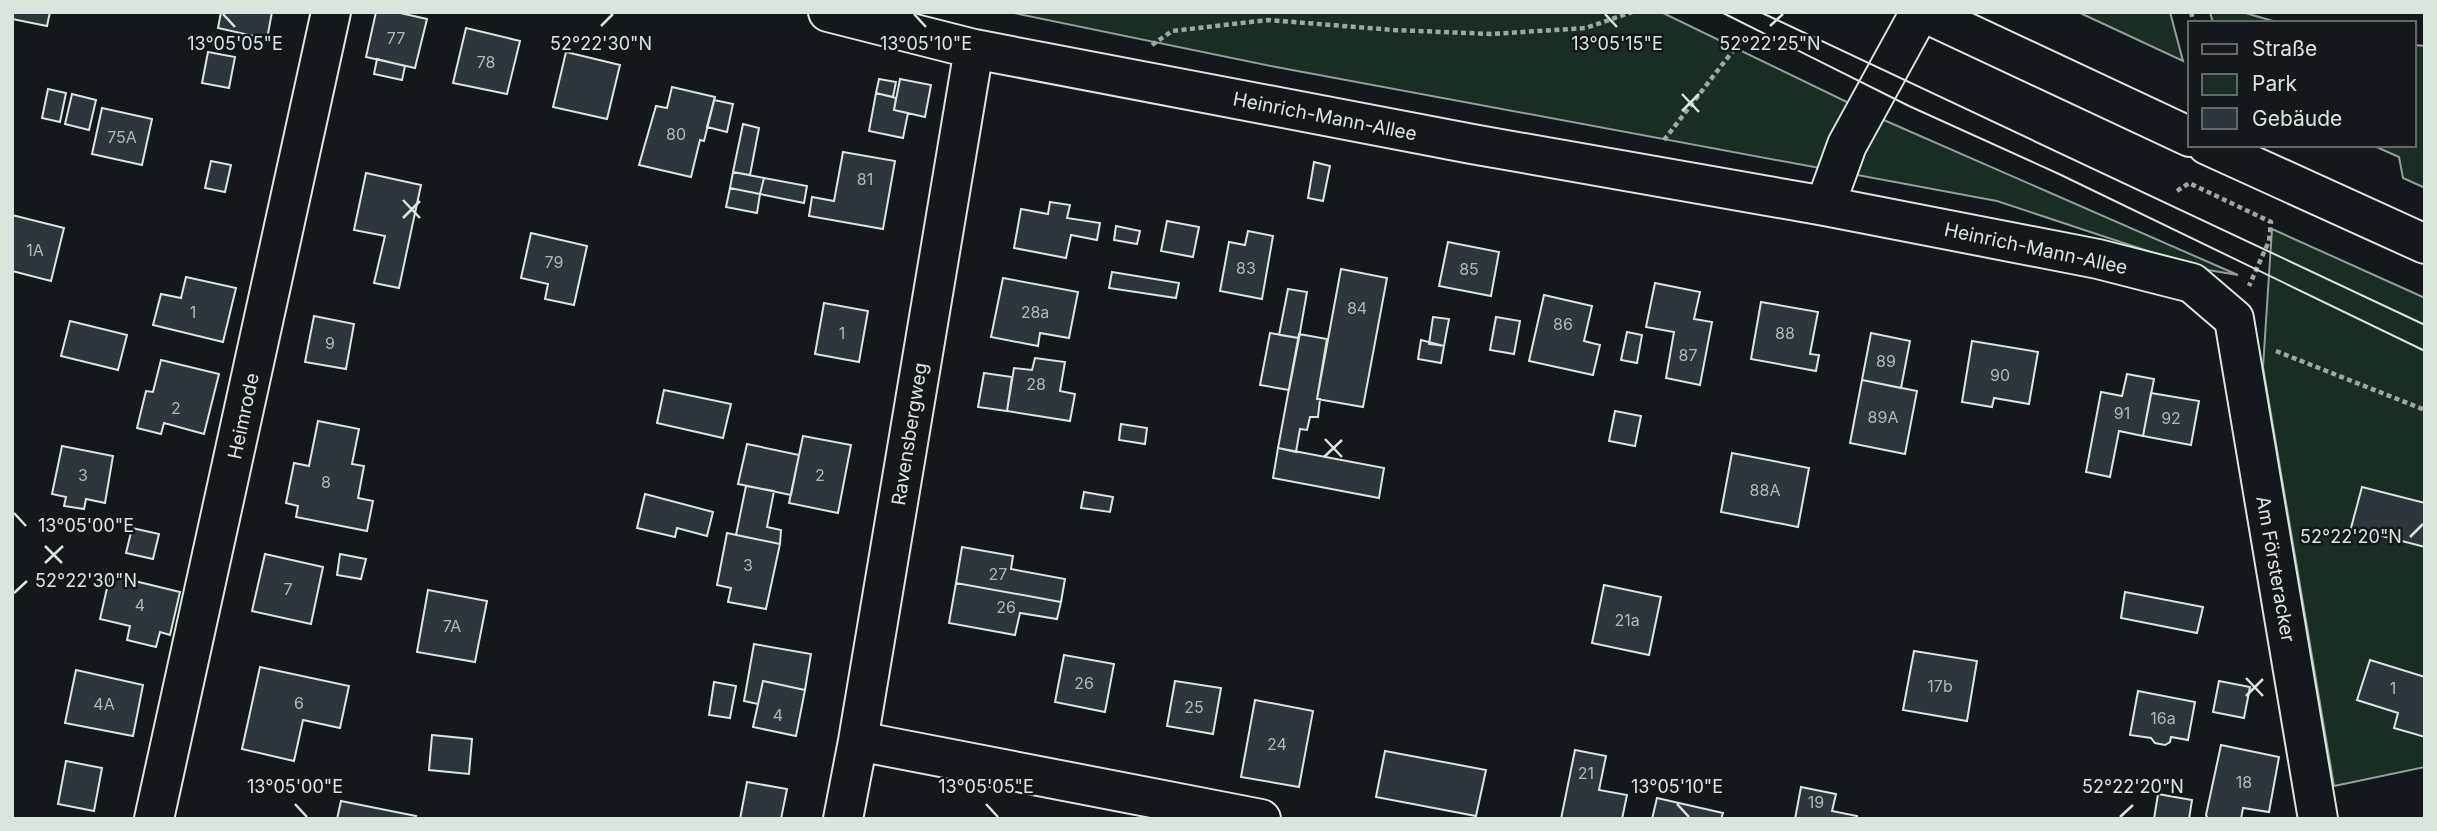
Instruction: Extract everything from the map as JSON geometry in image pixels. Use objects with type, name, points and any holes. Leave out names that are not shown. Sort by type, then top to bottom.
[{"type":"street","name":"Heimrode","points":[[154,819],[331,12]]},
{"type":"street","name":"Heinrich-Mann-Allee","points":[[828,12],[974,49],[2098,259],[2193,283],[2234,318]]},
{"type":"street","points":[[1825,206],[1847,145],[1922,12],[2188,136]]},
{"type":"street","name":"Ravensbergweg","points":[[843,819],[974,49]]},
{"type":"street","points":[[2211,147],[2425,244]]},
{"type":"street","name":"Am Försteracker","points":[[2234,318],[2318,819]]},
{"type":"street","points":[[858,741],[1261,819]]},
{"type":"path","points":[[1151,46],[1172,31],[1268,20],[1394,30],[1492,34],[1586,27],[1632,12]]},
{"type":"path","points":[[1650,175],[1652,155],[1742,39]]},
{"type":"path","points":[[2177,191],[2189,183],[2271,222],[2269,241],[2234,318],[2276,351],[2425,410]]},
{"type":"green space","points":[[1009,12],[1661,12],[1886,121],[2238,275],[2202,269],[1997,201],[1276,67]]},
{"type":"green space","points":[[2078,12],[2170,12],[2183,61]]},
{"type":"green space","points":[[2210,12],[2242,12],[2273,21],[2212,21]]},
{"type":"green space","points":[[2416,45],[2425,46],[2425,188],[2403,178],[2399,157],[2376,147],[2416,147]]},
{"type":"green space","points":[[2272,229],[2425,298],[2425,767],[2334,786],[2263,367]]},
{"type":"building","points":[[12,12],[50,12],[47,26],[12,19]]},
{"type":"building","points":[[221,12],[272,12],[267,39],[218,28]]},
{"type":"building","points":[[376,12],[396,12],[427,19],[415,68],[366,57]]},
{"type":"building","points":[[466,28],[520,41],[507,94],[453,83]]},
{"type":"building","points":[[208,52],[235,57],[229,88],[202,83]]},
{"type":"building","points":[[566,52],[620,65],[607,119],[553,107]]},
{"type":"building","points":[[377,59],[405,66],[402,80],[374,74]]},
{"type":"building","points":[[879,79],[896,82],[893,97],[876,93]]},
{"type":"building","points":[[900,79],[931,85],[925,117],[894,110]]},
{"type":"building","points":[[672,87],[715,97],[704,141],[700,140],[691,177],[639,165],[656,106],[667,108]]},
{"type":"building","points":[[48,89],[66,93],[60,122],[42,118]]},
{"type":"building","points":[[876,93],[896,98],[894,110],[908,113],[903,138],[869,131]]},
{"type":"building","points":[[72,94],[96,100],[89,130],[65,124]]},
{"type":"building","points":[[714,100],[733,104],[727,132],[707,127]]},
{"type":"building","points":[[102,108],[152,119],[142,165],[92,154]]},
{"type":"building","points":[[743,124],[759,128],[750,175],[733,172]]},
{"type":"building","points":[[843,152],[895,161],[883,229],[809,216],[812,197],[834,201]]},
{"type":"building","points":[[211,161],[231,165],[225,192],[205,188]]},
{"type":"building","points":[[1314,162],[1330,166],[1323,201],[1308,198]]},
{"type":"building","points":[[733,172],[764,178],[760,194],[730,188]]},
{"type":"building","points":[[366,173],[421,185],[399,288],[374,283],[385,236],[354,230]]},
{"type":"building","points":[[764,178],[807,186],[804,203],[760,194]]},
{"type":"building","points":[[730,188],[760,194],[757,213],[726,207]]},
{"type":"building","points":[[1050,202],[1070,205],[1067,218],[1100,223],[1097,240],[1071,235],[1066,258],[1014,248],[1021,209],[1048,214]]},
{"type":"building","points":[[12,215],[64,228],[51,281],[12,271]]},
{"type":"building","points":[[1167,221],[1199,227],[1193,257],[1161,251]]},
{"type":"building","points":[[1116,226],[1140,231],[1137,244],[1114,240]]},
{"type":"building","points":[[1248,231],[1273,236],[1262,299],[1220,291],[1229,242],[1245,245]]},
{"type":"building","points":[[531,233],[587,246],[574,305],[545,299],[548,284],[521,278]]},
{"type":"building","points":[[1448,242],[1499,252],[1491,296],[1439,286]]},
{"type":"building","points":[[1341,269],[1387,278],[1363,407],[1317,399]]},
{"type":"building","points":[[1112,272],[1179,283],[1176,298],[1109,288]]},
{"type":"building","points":[[186,277],[236,288],[223,342],[153,325],[161,294],[181,298]]},
{"type":"building","points":[[1003,278],[1078,292],[1069,338],[1040,333],[1038,346],[991,337]]},
{"type":"building","points":[[1655,283],[1700,292],[1694,319],[1712,322],[1700,385],[1666,378],[1674,332],[1646,327]]},
{"type":"building","points":[[1288,289],[1307,292],[1299,338],[1279,335]]},
{"type":"building","points":[[1544,295],[1592,306],[1584,341],[1600,345],[1593,375],[1529,361]]},
{"type":"building","points":[[1761,302],[1818,312],[1810,354],[1819,355],[1816,371],[1751,359]]},
{"type":"building","points":[[824,303],[868,311],[859,362],[815,354]]},
{"type":"building","points":[[314,316],[354,324],[346,369],[305,362]]},
{"type":"building","points":[[1433,317],[1449,319],[1444,346],[1429,344]]},
{"type":"building","points":[[1496,317],[1520,321],[1514,354],[1490,350]]},
{"type":"building","points":[[70,321],[127,335],[118,370],[61,356]]},
{"type":"building","points":[[1627,332],[1642,335],[1637,363],[1621,360]]},
{"type":"building","points":[[1270,333],[1299,338],[1289,390],[1260,385]]},
{"type":"building","points":[[1871,333],[1910,341],[1901,388],[1862,380]]},
{"type":"building","points":[[1299,334],[1327,339],[1317,399],[1320,399],[1318,417],[1310,417],[1307,430],[1300,429],[1296,452],[1278,448]]},
{"type":"building","points":[[1421,340],[1444,346],[1441,363],[1418,359]]},
{"type":"building","points":[[1972,341],[2038,352],[2029,404],[1994,398],[1992,407],[1962,402]]},
{"type":"building","points":[[1035,358],[1065,362],[1060,391],[1075,394],[1070,421],[1007,411],[1014,368],[1032,370]]},
{"type":"building","points":[[161,360],[219,374],[204,434],[164,423],[161,434],[137,428],[146,391],[153,392]]},
{"type":"building","points":[[984,373],[1012,377],[1007,411],[978,407]]},
{"type":"building","points":[[2127,374],[2154,379],[2143,436],[2119,431],[2110,477],[2086,472],[2101,392],[2122,396]]},
{"type":"building","points":[[1862,380],[1917,391],[1905,454],[1850,443]]},
{"type":"building","points":[[664,390],[731,404],[723,438],[657,423]]},
{"type":"building","points":[[2151,393],[2199,401],[2191,445],[2143,436]]},
{"type":"building","points":[[1615,411],[1641,416],[1635,446],[1609,441]]},
{"type":"building","points":[[318,421],[359,429],[352,464],[364,466],[358,498],[373,501],[367,531],[296,517],[298,506],[286,503],[294,463],[309,466]]},
{"type":"building","points":[[1121,424],[1147,428],[1145,444],[1119,440]]},
{"type":"building","points":[[803,436],[851,445],[838,513],[789,503]]},
{"type":"building","points":[[747,444],[799,455],[791,495],[738,484]]},
{"type":"building","points":[[62,446],[113,456],[105,503],[86,499],[84,509],[64,506],[66,497],[52,494]]},
{"type":"building","points":[[1278,448],[1384,468],[1379,498],[1273,478]]},
{"type":"building","points":[[1732,453],[1809,468],[1798,527],[1721,512]]},
{"type":"building","points":[[746,486],[774,491],[767,527],[781,530],[780,544],[736,535]]},
{"type":"building","points":[[2362,487],[2425,503],[2425,547],[2351,528]]},
{"type":"building","points":[[1084,492],[1113,497],[1110,512],[1081,508]]},
{"type":"building","points":[[645,494],[713,512],[707,536],[677,528],[675,537],[637,528]]},
{"type":"building","points":[[132,528],[159,534],[153,559],[126,553]]},
{"type":"building","points":[[727,533],[780,544],[766,609],[728,602],[731,588],[717,585]]},
{"type":"building","points":[[962,547],[1013,556],[1011,569],[1065,579],[1061,602],[956,583]]},
{"type":"building","points":[[265,554],[323,567],[311,624],[252,611]]},
{"type":"building","points":[[340,554],[366,559],[361,579],[337,575]]},
{"type":"building","points":[[110,575],[180,592],[170,635],[160,632],[156,647],[127,640],[130,626],[100,619]]},
{"type":"building","points":[[956,583],[1061,602],[1057,619],[1020,613],[1015,635],[949,623]]},
{"type":"building","points":[[1604,585],[1661,597],[1649,655],[1592,643]]},
{"type":"building","points":[[428,590],[487,601],[475,662],[417,652]]},
{"type":"building","points":[[2125,592],[2203,607],[2197,633],[2121,618]]},
{"type":"building","points":[[754,644],[811,654],[805,690],[763,681],[758,704],[744,701]]},
{"type":"building","points":[[1914,651],[1977,661],[1967,721],[1903,710]]},
{"type":"building","points":[[1064,655],[1114,664],[1105,712],[1055,702]]},
{"type":"building","points":[[2370,660],[2425,677],[2425,737],[2394,728],[2398,713],[2357,700]]},
{"type":"building","points":[[260,667],[349,686],[340,728],[303,720],[294,761],[242,749]]},
{"type":"building","points":[[76,670],[143,685],[133,736],[65,723]]},
{"type":"building","points":[[763,681],[805,690],[796,736],[753,727]]},
{"type":"building","points":[[1175,681],[1221,688],[1213,734],[1167,726]]},
{"type":"building","points":[[2219,681],[2250,687],[2244,718],[2213,712]]},
{"type":"building","points":[[714,682],[736,686],[730,718],[709,715]]},
{"type":"building","points":[[2138,691],[2195,702],[2188,740],[2171,737],[2170,742],[2165,745],[2155,743],[2151,738],[2130,735]]},
{"type":"building","points":[[1255,700],[1313,711],[1299,787],[1241,777]]},
{"type":"building","points":[[432,735],[472,739],[469,774],[429,770]]},
{"type":"building","points":[[2221,745],[2279,757],[2269,812],[2243,808],[2241,819],[2208,819],[2206,815]]},
{"type":"building","points":[[1575,750],[1606,756],[1599,790],[1627,795],[1622,819],[1561,819]]},
{"type":"building","points":[[1385,751],[1486,770],[1476,816],[1376,797]]},
{"type":"building","points":[[66,761],[102,768],[94,811],[58,804]]},
{"type":"building","points":[[747,782],[787,789],[781,819],[740,819]]},
{"type":"building","points":[[1801,787],[1836,794],[1832,811],[1857,816],[1857,819],[1795,819]]},
{"type":"building","points":[[2158,794],[2192,800],[2189,819],[2154,819]]},
{"type":"building","points":[[1657,798],[1723,813],[1721,819],[1652,819]]},
{"type":"building","points":[[341,801],[416,816],[415,819],[337,819]]},
{"type":"tram line","points":[[1721,12],[1909,106],[2059,174],[2425,351]]},
{"type":"tram line","points":[[1760,12],[2425,325]]}]
